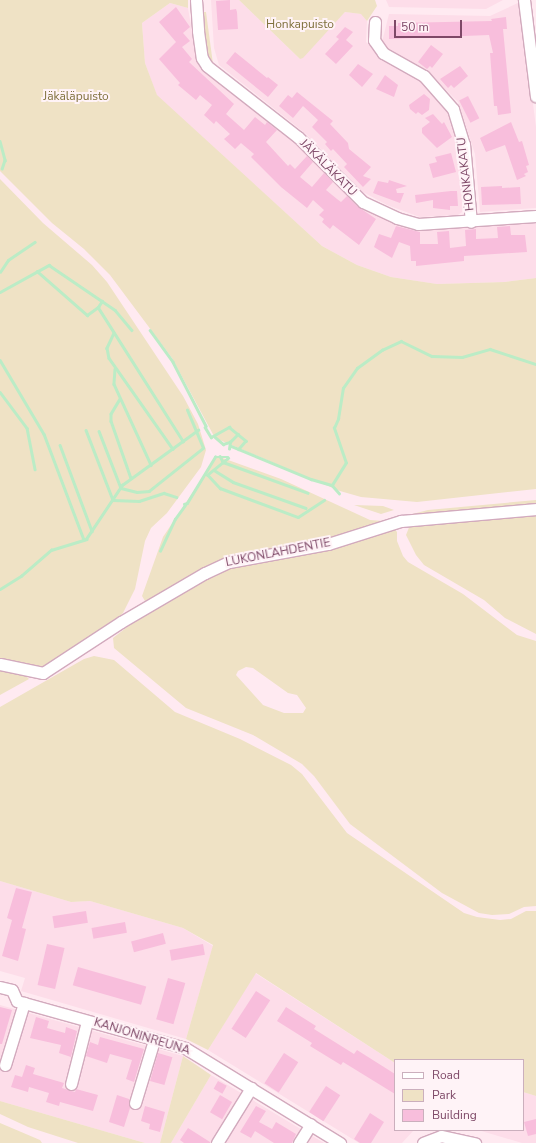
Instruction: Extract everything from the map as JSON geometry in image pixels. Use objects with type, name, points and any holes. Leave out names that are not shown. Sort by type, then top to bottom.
[{"type":"street","name":"JÄKÄLÄKATU","points":[[196,0],[198,31],[202,58],[207,66],[298,137],[359,199],[393,216],[418,224],[471,222],[536,216]]},
{"type":"street","points":[[524,0],[536,96]]},
{"type":"street","name":"HONKAKATU","points":[[375,22],[374,37],[380,50],[389,58],[424,76],[453,109],[464,144],[471,222]]},
{"type":"street","name":"LUKONLAHDENTIE","points":[[0,664],[43,673],[121,622],[205,573],[229,562],[328,544],[401,521],[536,509]]},
{"type":"street","points":[[0,987],[12,990],[17,1001],[24,1003],[5,1065]]},
{"type":"street","name":"KANJONINREUNA","points":[[24,1003],[154,1040],[197,1054],[340,1143]]},
{"type":"street","points":[[71,1084],[87,1021]]},
{"type":"street","points":[[135,1103],[154,1040]]},
{"type":"street","points":[[217,1143],[251,1088]]},
{"type":"street","points":[[299,1143],[311,1124]]},
{"type":"street","points":[[427,1141],[452,1137],[475,1143]]},
{"type":"shaded area","points":[[211,0],[239,0],[300,59],[345,12],[362,14],[367,21],[366,42],[385,60],[415,75],[432,88],[451,116],[462,158],[462,212],[458,215],[420,217],[387,205],[363,192],[306,134],[219,65],[214,48]]},
{"type":"shaded area","points":[[386,0],[503,0],[486,9],[389,7]]},
{"type":"shaded area","points":[[520,2],[536,127],[536,208],[480,212],[475,154],[458,102],[430,74],[395,56],[382,42],[389,14],[490,16]]},
{"type":"shaded area","points":[[170,3],[188,8],[197,61],[309,152],[368,211],[415,229],[536,223],[536,278],[505,282],[437,284],[391,277],[357,265],[322,246],[157,96],[145,63],[142,23]]},
{"type":"shaded area","points":[[0,881],[71,902],[90,901],[183,928],[213,946],[186,1039],[21,991],[25,978],[0,971]]},
{"type":"shaded area","points":[[255,973],[394,1062],[394,1131],[413,1131],[402,1143],[359,1143],[208,1050]]},
{"type":"shaded area","points":[[0,1005],[183,1056],[160,1143],[145,1143],[0,1101]]},
{"type":"shaded area","points":[[211,1075],[324,1143],[171,1143]]},
{"type":"shaded area","points":[[524,1092],[536,1096],[536,1143],[522,1143],[481,1131],[524,1131]]},
{"type":"green space","name":"Jäkäläpuisto","points":[[0,0],[188,0],[188,8],[170,3],[142,23],[145,63],[157,95],[322,246],[357,265],[391,277],[437,284],[505,282],[536,278],[536,489],[417,502],[361,497],[340,491],[215,438],[172,358],[110,275],[84,249],[52,223],[0,171]]},
{"type":"green space","name":"Honkapuisto","points":[[239,0],[375,0],[377,6],[367,21],[361,14],[345,12],[303,58],[300,59]]},
{"type":"green space","points":[[201,12],[206,12],[213,64],[208,59]]},
{"type":"green space","points":[[0,179],[43,223],[92,265],[107,282],[183,396],[198,424],[206,450],[201,467],[167,513],[151,528],[145,541],[135,589],[123,613],[113,622],[43,667],[0,659]]},
{"type":"green space","points":[[217,456],[281,479],[370,520],[383,521],[336,539],[228,558],[145,601],[142,596],[163,537]]},
{"type":"green space","points":[[536,500],[536,506],[397,518],[428,510]]},
{"type":"green space","points":[[354,505],[383,506],[394,510],[381,514]]},
{"type":"green space","points":[[536,511],[536,634],[505,618],[484,600],[424,565],[416,555],[406,535],[410,525]]},
{"type":"green space","points":[[393,527],[397,532],[397,541],[403,556],[408,562],[463,594],[517,635],[536,641],[536,906],[524,907],[509,914],[492,915],[479,913],[442,893],[350,824],[314,776],[302,764],[253,735],[186,708],[114,648],[113,638],[140,617],[221,568]],"holes":[[[246,667],[253,668],[288,693],[297,695],[306,708],[303,713],[284,713],[263,705],[236,675],[238,671]]]},
{"type":"green space","points":[[94,656],[114,660],[175,712],[240,739],[291,765],[302,774],[347,833],[464,913],[477,917],[500,920],[511,919],[526,911],[536,911],[536,1096],[524,1092],[524,1059],[394,1059],[394,1062],[256,973],[208,1050],[186,1039],[213,945],[183,928],[90,901],[71,902],[0,881],[0,707],[84,659]]},
{"type":"green space","points":[[0,669],[25,675],[29,679],[0,695]]},
{"type":"green space","points":[[183,1056],[211,1075],[171,1143],[160,1143]]},
{"type":"green space","points":[[0,1101],[145,1143],[78,1143],[28,1127],[0,1114]]},
{"type":"green space","points":[[0,1123],[40,1140],[42,1143],[0,1143]]},
{"type":"building","points":[[230,0],[230,10],[236,9],[237,12],[238,29],[218,30],[216,1]]},
{"type":"building","points":[[176,7],[190,27],[183,33],[190,41],[182,47],[192,59],[189,62],[234,104],[226,114],[244,130],[255,117],[265,125],[267,122],[277,130],[266,142],[288,166],[290,164],[295,169],[307,156],[313,162],[300,177],[312,187],[324,173],[333,182],[326,190],[341,202],[347,196],[357,206],[376,219],[359,245],[333,225],[330,229],[322,222],[324,219],[319,215],[324,210],[313,200],[307,208],[281,187],[251,157],[254,154],[241,143],[235,149],[224,139],[230,134],[216,121],[214,124],[204,115],[212,105],[200,95],[196,100],[178,85],[180,83],[159,59],[176,42],[159,22]]},
{"type":"building","points":[[506,17],[507,29],[503,29],[511,113],[498,115],[497,106],[494,106],[490,53],[493,53],[489,35],[389,39],[389,26],[398,26],[398,23],[492,21],[491,19]]},
{"type":"building","points":[[345,27],[353,32],[346,40],[353,46],[336,64],[325,54],[339,39],[336,37]]},
{"type":"building","points":[[431,45],[443,54],[432,68],[430,66],[427,69],[418,62]]},
{"type":"building","points":[[235,52],[278,85],[268,97],[226,63]]},
{"type":"building","points":[[358,64],[373,74],[362,87],[349,75]]},
{"type":"building","points":[[460,66],[468,76],[454,88],[451,85],[448,88],[440,79]]},
{"type":"building","points":[[385,75],[398,85],[394,97],[376,89]]},
{"type":"building","points":[[297,92],[333,121],[330,124],[348,143],[349,149],[371,167],[363,176],[371,179],[363,187],[344,167],[347,164],[333,149],[331,151],[325,144],[327,142],[312,127],[318,120],[303,106],[293,118],[279,106],[288,95],[292,98]]},
{"type":"building","points":[[424,94],[430,99],[429,110],[422,115],[418,112],[416,114],[410,109],[409,105]]},
{"type":"building","points":[[468,96],[479,118],[470,123],[459,101]]},
{"type":"building","points":[[433,114],[442,124],[444,122],[452,137],[437,148],[422,133],[422,128],[430,122],[425,118]]},
{"type":"building","points":[[511,122],[519,142],[522,141],[529,165],[526,166],[528,172],[524,174],[526,176],[517,180],[505,145],[486,152],[480,138]]},
{"type":"building","points":[[451,153],[456,172],[433,178],[429,164],[437,162],[435,157]]},
{"type":"building","points":[[389,180],[407,186],[396,189],[397,193],[404,193],[400,203],[373,193],[378,181],[388,183]]},
{"type":"building","points":[[502,186],[502,188],[520,187],[521,204],[482,205],[481,187]]},
{"type":"building","points":[[457,191],[458,206],[450,206],[450,210],[433,208],[433,200],[416,203],[415,195]]},
{"type":"building","points":[[396,226],[420,232],[420,244],[438,244],[437,232],[449,231],[450,248],[466,246],[465,230],[476,229],[476,239],[498,238],[497,227],[510,226],[511,235],[525,235],[527,252],[464,256],[464,261],[416,266],[416,261],[411,261],[410,246],[399,242],[392,258],[374,247],[379,234],[391,238]]},
{"type":"building","points":[[16,888],[32,892],[22,928],[26,929],[18,961],[2,956],[12,920],[7,918]]},
{"type":"building","points":[[86,911],[88,923],[54,928],[52,916]]},
{"type":"building","points":[[125,922],[127,933],[93,939],[92,928]]},
{"type":"building","points":[[163,933],[166,944],[134,952],[131,942]]},
{"type":"building","points":[[47,944],[65,948],[55,989],[38,985]]},
{"type":"building","points":[[203,944],[205,955],[171,961],[170,950]]},
{"type":"building","points":[[78,967],[146,987],[141,1005],[73,985]]},
{"type":"building","points":[[168,978],[185,983],[173,1024],[156,1019]]},
{"type":"building","points":[[256,991],[270,1000],[246,1038],[231,1029]]},
{"type":"building","points":[[0,1007],[12,1010],[2,1044],[0,1044]]},
{"type":"building","points":[[286,1007],[316,1026],[314,1029],[354,1054],[357,1050],[394,1073],[394,1093],[343,1062],[341,1065],[310,1046],[312,1043],[277,1021]]},
{"type":"building","points":[[36,1017],[49,1021],[47,1028],[65,1033],[66,1027],[77,1031],[71,1057],[59,1053],[61,1045],[30,1038]]},
{"type":"building","points":[[100,1037],[144,1049],[134,1082],[126,1079],[132,1060],[110,1054],[107,1063],[86,1056],[90,1042],[98,1045]]},
{"type":"building","points":[[158,1053],[172,1057],[164,1085],[150,1081]]},
{"type":"building","points":[[284,1053],[298,1062],[279,1092],[264,1083]]},
{"type":"building","points":[[26,1065],[35,1068],[33,1074],[64,1083],[62,1088],[75,1092],[76,1089],[98,1095],[93,1111],[60,1102],[59,1106],[46,1102],[49,1093],[29,1087],[28,1092],[11,1087],[15,1075],[22,1077]]},
{"type":"building","points":[[218,1081],[227,1086],[222,1094],[214,1089]]},
{"type":"building","points":[[326,1086],[340,1095],[323,1121],[309,1112]]},
{"type":"building","points":[[117,1095],[129,1099],[130,1108],[124,1127],[109,1122]]},
{"type":"building","points":[[220,1095],[232,1102],[222,1119],[210,1112]]},
{"type":"building","points":[[145,1106],[165,1112],[160,1132],[149,1129],[150,1124],[141,1121]]},
{"type":"building","points":[[256,1106],[266,1111],[259,1122],[272,1129],[276,1122],[296,1134],[292,1143],[274,1143],[255,1131],[251,1138],[240,1132]]},
{"type":"building","points":[[370,1113],[384,1122],[371,1143],[360,1143],[354,1139]]},
{"type":"building","points":[[536,1119],[536,1134],[528,1136],[524,1122]]},
{"type":"building","points":[[188,1128],[210,1143],[184,1143],[180,1140]]},
{"type":"waterway","points":[[0,141],[5,160],[2,169]]},
{"type":"waterway","points":[[0,272],[8,260],[35,242]]},
{"type":"waterway","points":[[0,292],[49,265],[115,310],[132,330]]},
{"type":"waterway","points":[[37,271],[87,315],[98,307],[102,301]]},
{"type":"waterway","points":[[98,307],[183,441]]},
{"type":"waterway","points":[[150,330],[173,362],[206,426]]},
{"type":"waterway","points":[[114,333],[107,348],[109,358],[173,449]]},
{"type":"waterway","points":[[231,446],[311,479],[332,485],[346,463],[334,428],[338,419],[343,388],[357,368],[382,350],[401,341],[432,356],[462,357],[490,349],[536,364]]},
{"type":"waterway","points":[[0,360],[44,434],[84,540]]},
{"type":"waterway","points":[[115,369],[114,384],[151,465]]},
{"type":"waterway","points":[[0,392],[27,428],[35,469]]},
{"type":"waterway","points":[[120,399],[111,414],[111,421],[131,478]]},
{"type":"waterway","points":[[99,431],[121,488],[137,492],[149,491],[203,448],[187,410]]},
{"type":"waterway","points":[[205,427],[211,437],[229,427],[246,441],[239,449]]},
{"type":"waterway","points":[[86,430],[113,500],[139,501],[164,493],[176,497]]},
{"type":"waterway","points":[[0,589],[21,576],[51,550],[86,539],[122,485],[198,430]]},
{"type":"waterway","points":[[229,449],[230,442],[238,434]]},
{"type":"waterway","points":[[215,437],[223,444],[230,442]]},
{"type":"waterway","points":[[60,445],[92,531]]},
{"type":"waterway","points":[[220,456],[223,462],[308,493]]},
{"type":"waterway","points":[[184,504],[187,503],[215,457],[228,457]]},
{"type":"waterway","points":[[207,475],[228,458]]},
{"type":"waterway","points":[[214,470],[233,482],[306,508]]},
{"type":"waterway","points":[[208,475],[220,488],[298,517],[324,500]]},
{"type":"waterway","points":[[332,485],[339,493]]},
{"type":"waterway","points":[[160,551],[175,519],[185,505]]}]
